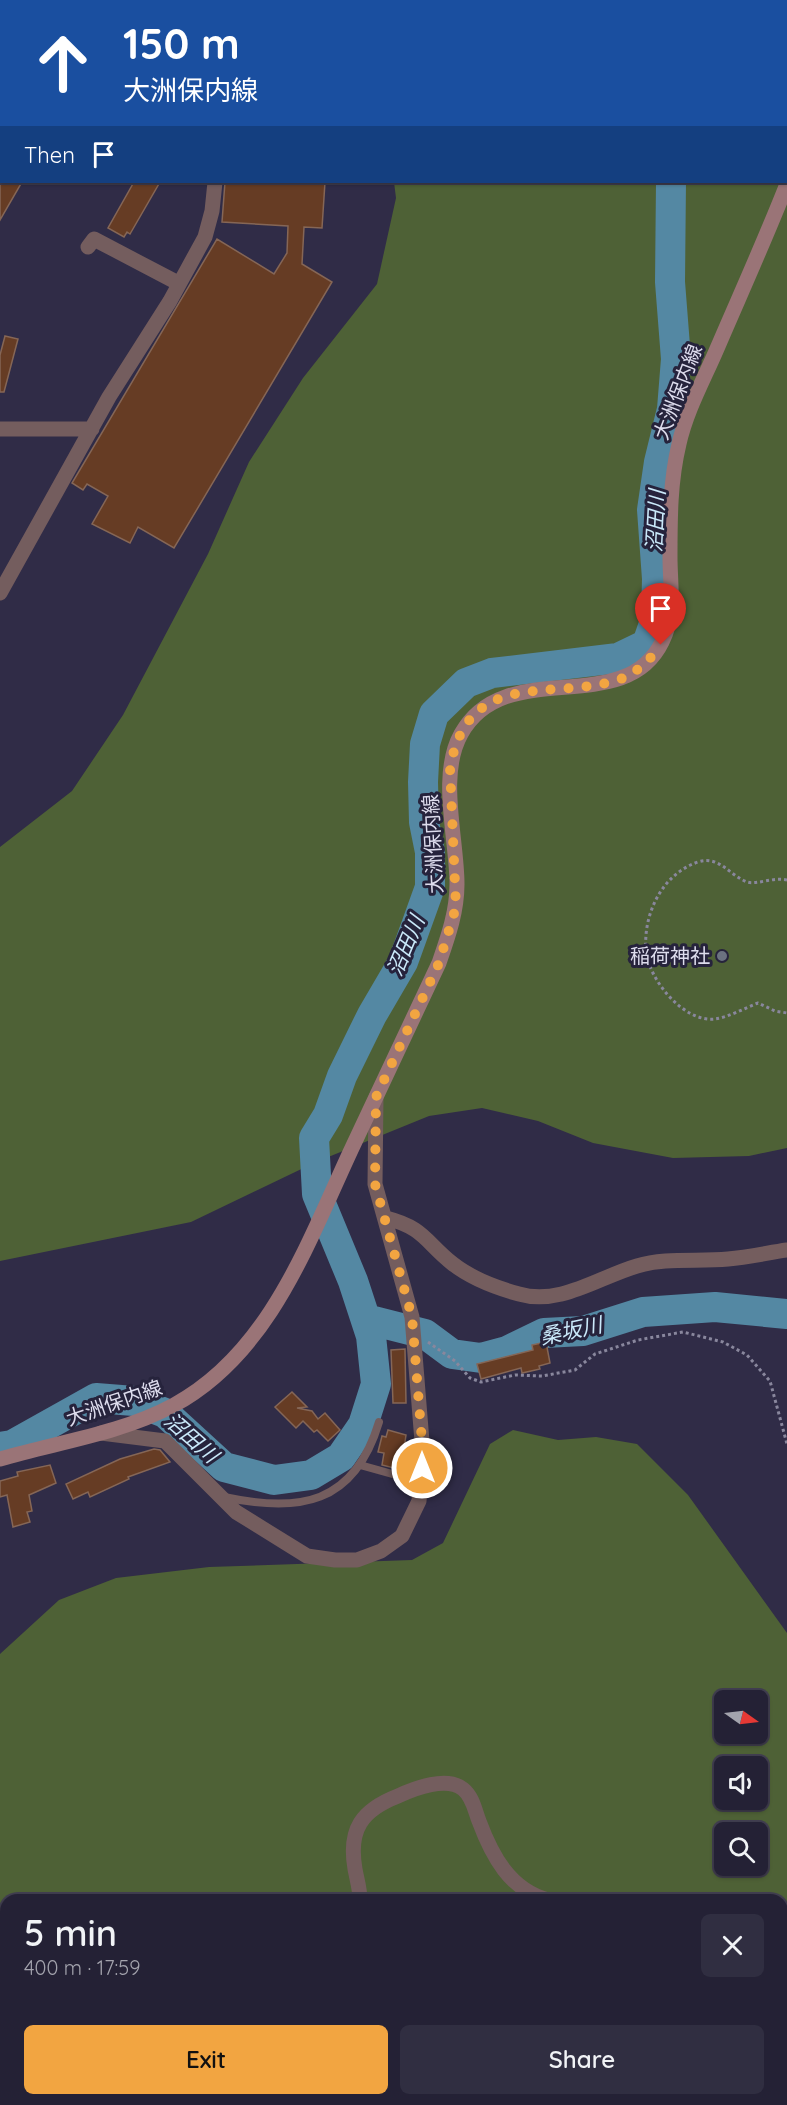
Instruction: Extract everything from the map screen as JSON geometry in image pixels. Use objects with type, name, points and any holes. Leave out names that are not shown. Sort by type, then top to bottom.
[{"type":"main road","name":"大洲保内線","points":[[0,1459],[101,1433],[174,1405],[209,1380],[242,1350],[285,1288],[439,963],[456,907],[450,768],[454,748],[462,732],[473,716],[490,703],[506,695],[523,690],[615,680],[625,676],[647,663],[667,632],[673,609],[670,498],[679,440],[787,184]]},
{"type":"street","points":[[0,593],[92,429],[205,237],[212,211],[215,183]]},
{"type":"street","points":[[88,247],[94,239],[178,283]]},
{"type":"street","points":[[0,429],[92,429]]},
{"type":"street","points":[[101,1433],[165,1441],[236,1512],[307,1556],[357,1560],[381,1551],[402,1536],[419,1501],[423,1454],[412,1317],[375,1184],[376,1097]]},
{"type":"street","points":[[386,1218],[412,1227],[428,1238],[453,1264],[479,1279],[534,1298],[581,1288],[635,1266],[657,1261],[727,1259],[787,1250]]},
{"type":"street","points":[[359,1894],[352,1847],[363,1815],[399,1795],[448,1783],[463,1789],[473,1802],[499,1866],[518,1885],[536,1894]]},
{"type":"lane","points":[[222,1497],[253,1503],[305,1503],[342,1484],[360,1465],[372,1446],[379,1422]]},
{"type":"lane","points":[[360,1465],[421,1482]]},
{"type":"path","points":[[787,880],[774,878],[758,883],[747,882],[714,860],[698,862],[674,876],[655,899],[646,929],[646,953],[667,994],[679,1007],[698,1017],[715,1019],[758,1003],[775,1011],[787,1013]]},
{"type":"path","points":[[413,1335],[425,1340],[455,1361],[470,1378],[481,1382],[568,1371],[595,1354],[638,1340],[683,1332],[723,1342],[747,1355],[770,1381],[787,1444]]},
{"type":"green space","points":[[394,183],[787,183],[787,1148],[749,1156],[673,1158],[593,1143],[538,1121],[482,1108],[429,1116],[316,1162],[191,1222],[0,1261],[0,847],[72,791],[123,715],[208,554],[249,462],[303,378],[377,284],[396,198]]},
{"type":"green space","points":[[513,1430],[558,1440],[596,1437],[637,1444],[688,1495],[787,1633],[787,1894],[0,1894],[0,1654],[59,1600],[116,1578],[209,1567],[412,1560],[443,1543],[490,1444]]},
{"type":"building","points":[[0,183],[21,183],[0,220]]},
{"type":"building","points":[[133,183],[159,183],[130,234],[127,232],[124,237],[108,228]]},
{"type":"building","points":[[225,183],[325,183],[322,228],[304,227],[302,264],[332,282],[174,548],[138,527],[130,543],[92,524],[108,496],[87,484],[83,490],[72,483],[217,239],[274,274],[287,253],[288,226],[222,222]]},
{"type":"building","points":[[5,336],[18,339],[4,392],[0,392],[0,355]]},
{"type":"building","points":[[546,1342],[550,1363],[539,1366],[540,1369],[522,1373],[521,1368],[481,1379],[477,1364],[533,1350],[532,1345]]},
{"type":"building","points":[[405,1349],[406,1403],[393,1403],[391,1350]]},
{"type":"building","points":[[292,1392],[307,1407],[297,1408],[312,1411],[318,1419],[325,1413],[340,1430],[328,1441],[303,1421],[296,1428],[275,1407]]},
{"type":"building","points":[[388,1430],[406,1435],[405,1442],[408,1443],[402,1470],[382,1465],[384,1453],[378,1452],[382,1436],[386,1437]]},
{"type":"building","points":[[154,1449],[160,1450],[170,1462],[128,1477],[129,1479],[90,1497],[88,1492],[73,1499],[66,1484],[120,1459]]},
{"type":"building","points":[[50,1465],[56,1483],[29,1495],[32,1511],[27,1512],[30,1522],[13,1527],[7,1495],[0,1497],[0,1481],[18,1476],[17,1472]]},
{"type":"waterway","name":"沼田川","points":[[0,1447],[12,1445],[96,1398],[134,1401],[165,1413],[224,1467],[274,1480],[311,1475],[341,1457],[363,1425],[376,1384],[371,1336],[353,1281],[317,1194],[314,1138],[328,1115],[342,1076],[372,1015],[403,962],[430,887],[430,852],[424,822],[423,782],[425,744],[434,714],[466,683],[492,673],[618,658],[647,644],[656,618],[657,579],[652,510],[659,462],[672,409],[676,359],[670,282],[671,183]]},
{"type":"waterway","name":"桑坂川","points":[[366,1319],[425,1334],[452,1354],[481,1358],[507,1351],[544,1333],[583,1331],[643,1312],[715,1307],[787,1314]]},
{"type":"place","name":"稲荷神社","points":[[722,956]]},
{"type":"route","points":[[422,1468],[423,1454],[412,1317],[375,1184],[376,1097],[439,963],[456,907],[457,883],[450,768],[454,748],[473,716],[490,703],[506,695],[523,690],[615,680],[634,672],[647,663],[661,645]]}]
